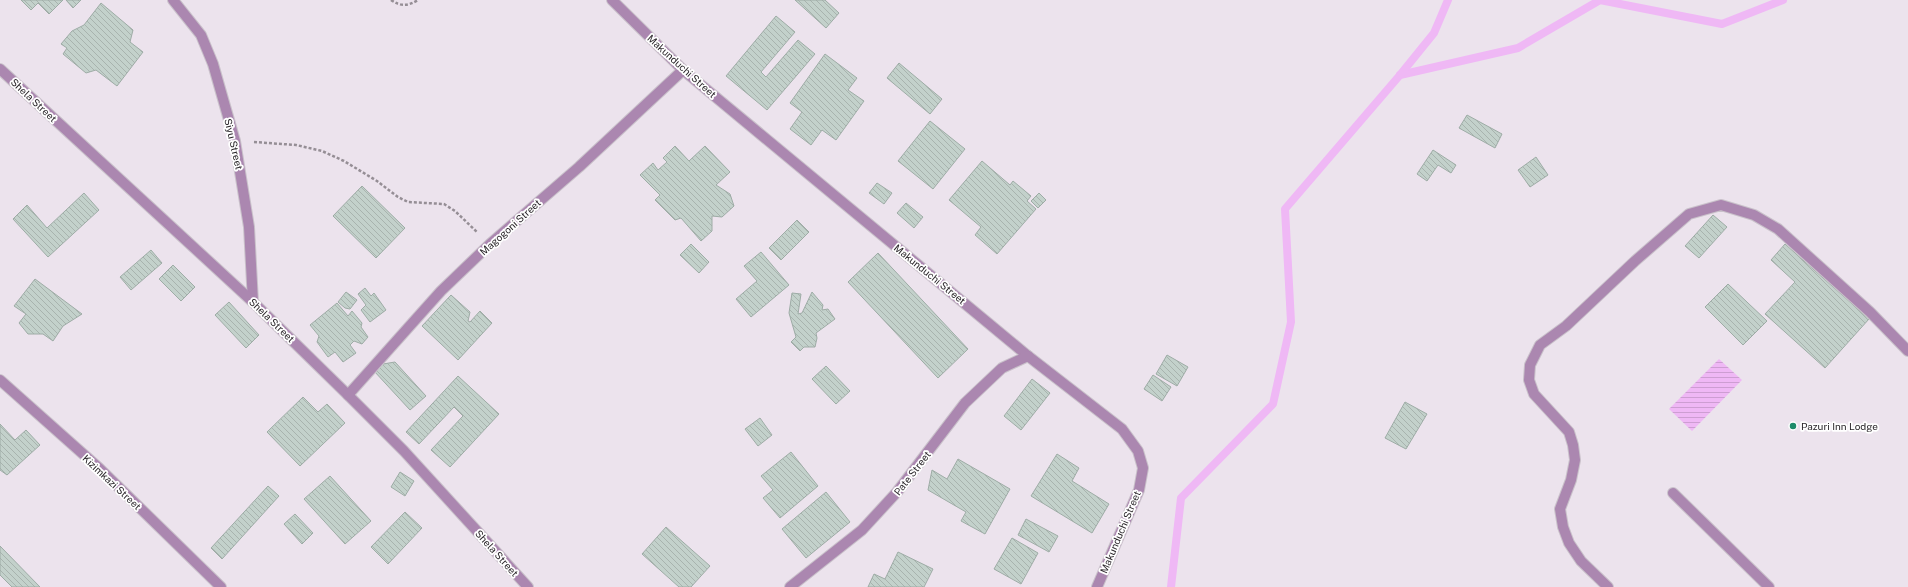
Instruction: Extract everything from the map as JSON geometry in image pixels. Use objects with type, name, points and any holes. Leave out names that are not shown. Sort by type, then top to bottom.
[{"type":"street","name":"Siyu Street","points":[[173,0],[201,35],[213,64],[235,141],[249,227],[253,302]]},
{"type":"street","name":"Makunduchi Street","points":[[612,0],[683,70],[1028,356],[1105,414],[1122,429],[1138,451],[1143,468],[1139,490],[1096,587]]},
{"type":"street","name":"Shela Street","points":[[0,69],[253,302],[348,395],[404,451],[528,587]]},
{"type":"street","name":"Magogoni Street","points":[[348,395],[441,291],[490,244],[579,167],[683,70]]},
{"type":"street","points":[[1608,587],[1581,561],[1570,543],[1563,527],[1560,509],[1571,480],[1575,460],[1573,445],[1569,432],[1534,394],[1529,380],[1530,365],[1540,345],[1566,326],[1634,261],[1689,214],[1721,205],[1754,215],[1778,229],[1870,312],[1908,350]]},
{"type":"street","name":"Pate Street","points":[[790,587],[862,530],[897,492],[965,403],[1002,368],[1028,356]]},
{"type":"street","name":"Kizimkazi Street","points":[[0,380],[100,469],[221,587]]},
{"type":"street","points":[[1673,493],[1769,587]]},
{"type":"path","points":[[391,0],[403,6],[413,4],[418,0]]},
{"type":"path","points":[[235,141],[296,145],[322,151],[344,161],[408,202],[420,204],[444,204],[455,211],[490,244]]},
{"type":"shaded area","points":[[1719,359],[1742,380],[1692,431],[1669,409]]},
{"type":"building","points":[[21,0],[63,0],[49,14],[38,3],[31,10]]},
{"type":"building","points":[[66,0],[81,0],[73,8]]},
{"type":"building","points":[[795,0],[825,0],[839,13],[826,28]]},
{"type":"building","points":[[101,3],[133,30],[130,42],[143,52],[117,86],[96,70],[86,73],[63,54],[67,48],[61,44],[72,31],[84,25]]},
{"type":"building","points":[[776,16],[795,32],[761,72],[766,77],[798,40],[815,54],[767,110],[726,76]]},
{"type":"building","points":[[825,54],[857,78],[848,90],[864,101],[836,140],[822,130],[811,145],[790,129],[802,112],[790,103]]},
{"type":"building","points":[[899,63],[942,99],[930,114],[887,78]]},
{"type":"building","points":[[1467,115],[1502,134],[1495,148],[1459,128]]},
{"type":"building","points":[[930,121],[965,149],[933,189],[898,161]]},
{"type":"building","points":[[675,146],[689,161],[705,146],[730,172],[716,185],[730,194],[734,206],[722,217],[712,216],[712,231],[701,241],[681,218],[675,220],[655,200],[660,195],[640,175],[653,163],[658,170],[667,162],[663,158]]},
{"type":"building","points":[[1433,150],[1456,165],[1451,173],[1438,165],[1427,181],[1417,174]]},
{"type":"building","points":[[1536,157],[1548,175],[1530,187],[1518,170]]},
{"type":"building","points":[[982,161],[1010,185],[1013,181],[1031,196],[1027,201],[1036,209],[997,254],[975,235],[981,227],[949,200]]},
{"type":"building","points":[[877,183],[892,193],[884,204],[869,193]]},
{"type":"building","points":[[362,186],[405,228],[376,258],[333,216]]},
{"type":"building","points":[[84,193],[99,210],[48,257],[13,219],[27,205],[47,228]]},
{"type":"building","points":[[1039,193],[1046,200],[1038,208],[1031,201]]},
{"type":"building","points":[[906,203],[923,217],[914,228],[897,213]]},
{"type":"building","points":[[1713,215],[1727,227],[1699,258],[1685,246]]},
{"type":"building","points":[[797,220],[809,232],[781,260],[769,248]]},
{"type":"building","points":[[691,244],[709,262],[699,273],[680,255]]},
{"type":"building","points":[[1785,244],[1869,319],[1825,368],[1765,314],[1795,282],[1771,260]]},
{"type":"building","points":[[151,250],[162,263],[131,290],[120,277]]},
{"type":"building","points":[[761,252],[789,285],[751,317],[736,299],[757,281],[744,266]]},
{"type":"building","points":[[878,253],[968,349],[938,378],[848,282]]},
{"type":"building","points":[[173,265],[195,287],[181,301],[159,279]]},
{"type":"building","points":[[35,279],[82,314],[63,326],[53,341],[43,334],[28,334],[19,323],[26,314],[14,306]]},
{"type":"building","points":[[1728,284],[1767,321],[1743,345],[1705,307]]},
{"type":"building","points":[[365,288],[371,296],[374,293],[386,310],[370,322],[361,310],[366,305],[358,294]]},
{"type":"building","points":[[346,292],[357,300],[350,309],[345,308],[338,302]]},
{"type":"building","points":[[812,292],[823,305],[822,310],[828,309],[835,319],[816,333],[817,338],[815,347],[804,347],[800,351],[791,342],[796,337],[789,313],[792,293],[801,294],[798,314],[802,313]]},
{"type":"building","points":[[451,295],[470,312],[468,321],[470,322],[480,311],[492,323],[458,360],[422,326]]},
{"type":"building","points":[[229,302],[259,335],[246,348],[215,315]]},
{"type":"building","points":[[337,303],[348,316],[352,311],[362,323],[361,327],[368,337],[362,344],[354,341],[350,345],[356,353],[343,362],[335,352],[328,357],[317,342],[319,336],[310,325]]},
{"type":"building","points":[[1167,355],[1188,367],[1177,386],[1156,374]]},
{"type":"building","points":[[395,362],[426,396],[410,410],[374,371],[383,364]]},
{"type":"building","points":[[826,366],[850,391],[836,404],[812,379]]},
{"type":"building","points":[[1153,375],[1171,387],[1162,401],[1144,389]]},
{"type":"building","points":[[458,376],[499,414],[450,467],[431,450],[463,416],[454,407],[419,444],[406,432]]},
{"type":"building","points":[[1032,379],[1050,393],[1021,430],[1004,416]]},
{"type":"building","points":[[303,397],[318,412],[327,404],[345,423],[300,466],[267,432]]},
{"type":"building","points":[[1405,402],[1427,414],[1406,449],[1385,438]]},
{"type":"building","points":[[760,418],[772,435],[758,446],[745,429]]},
{"type":"building","points":[[0,424],[15,440],[26,430],[40,445],[7,475],[0,470]]},
{"type":"building","points":[[791,452],[818,486],[780,518],[763,498],[773,490],[761,476]]},
{"type":"building","points":[[1057,454],[1079,468],[1072,481],[1109,504],[1092,533],[1031,496]]},
{"type":"building","points":[[958,459],[1010,489],[985,534],[961,521],[966,512],[928,490],[932,470],[947,479]]},
{"type":"building","points":[[400,472],[414,481],[405,496],[391,487]]},
{"type":"building","points":[[330,476],[371,521],[345,544],[304,499]]},
{"type":"building","points":[[268,486],[279,496],[222,559],[211,548]]},
{"type":"building","points":[[826,492],[850,522],[806,558],[782,529]]},
{"type":"building","points":[[405,512],[422,528],[388,564],[371,547]]},
{"type":"building","points":[[295,514],[313,533],[302,544],[284,524]]},
{"type":"building","points":[[1026,519],[1058,536],[1049,552],[1018,535]]},
{"type":"building","points":[[666,527],[710,566],[691,587],[679,587],[642,554]]},
{"type":"building","points":[[1012,538],[1038,553],[1021,584],[994,569]]},
{"type":"building","points":[[0,546],[40,587],[12,587],[0,575]]},
{"type":"building","points":[[898,552],[933,569],[924,587],[868,587],[874,574],[885,579]]},
{"type":"waterway","points":[[1171,587],[1181,498],[1273,404],[1291,322],[1285,209],[1434,33],[1448,0]]},
{"type":"waterway","points":[[1400,75],[1518,48],[1600,0],[1722,24],[1783,0]]},
{"type":"place","name":"Pazuri Inn Lodge","points":[[1793,426]]}]
